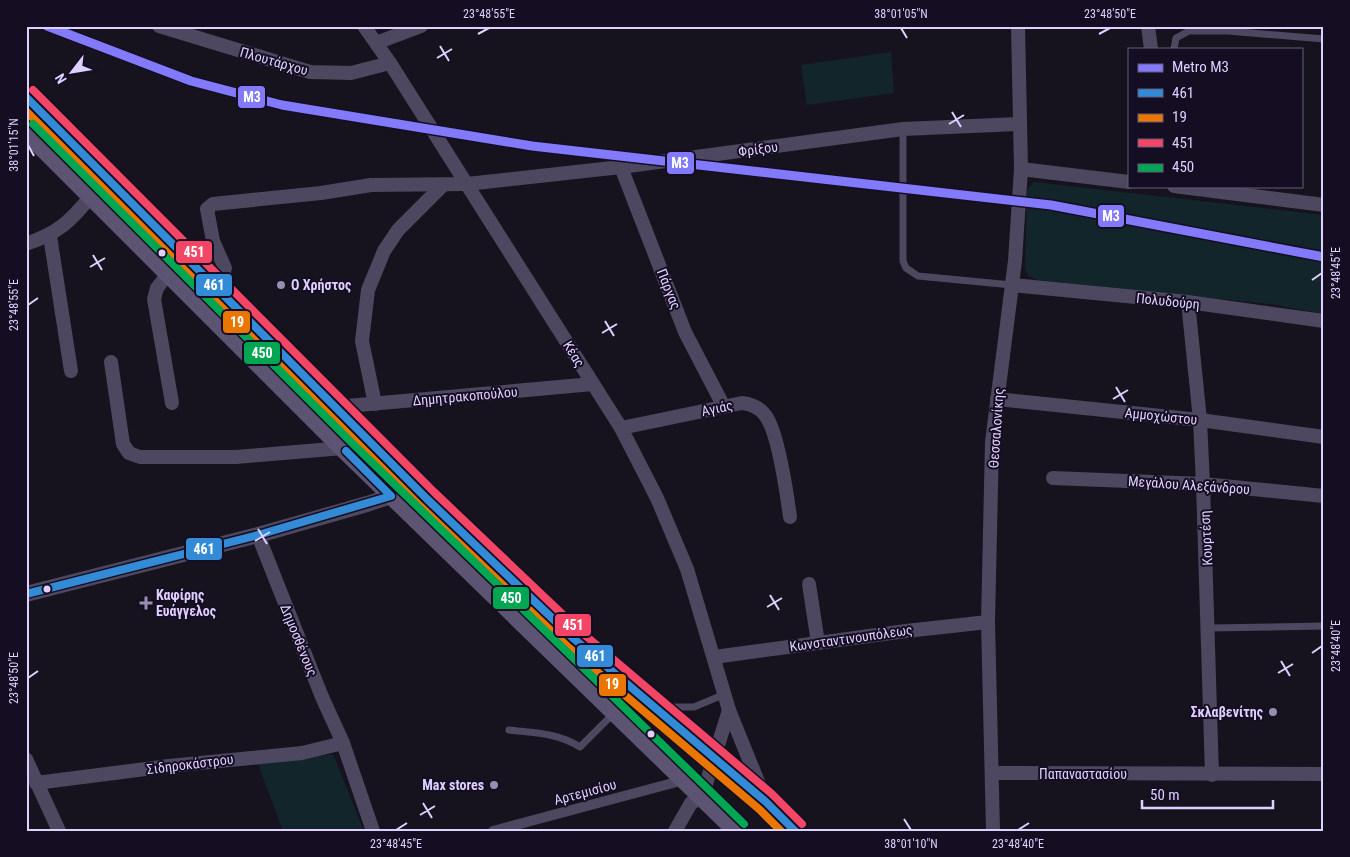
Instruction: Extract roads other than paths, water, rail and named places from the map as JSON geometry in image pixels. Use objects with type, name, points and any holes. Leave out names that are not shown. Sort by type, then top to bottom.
[{"type":"main road","points":[[26,97],[410,481],[573,638],[766,802],[795,831]]},
{"type":"main road","points":[[26,131],[343,448],[737,831]]},
{"type":"street","name":"Πλουτάρχου","points":[[159,26],[310,72],[351,73],[390,62]]},
{"type":"street","name":"Κέας","points":[[364,26],[390,62],[621,428],[674,536],[714,657],[729,710],[766,802]]},
{"type":"street","points":[[376,43],[421,26]]},
{"type":"street","name":"Θεσσαλονίκης","points":[[993,831],[988,622],[992,442],[1012,285],[1021,169],[1018,26]]},
{"type":"street","points":[[1148,26],[1151,48]]},
{"type":"street","name":"Φρίξου","points":[[210,281],[214,285],[220,281],[225,268],[213,241],[207,209],[210,204],[321,194],[371,185],[442,186],[621,168],[904,129],[1019,124]]},
{"type":"street","name":"Πάργας","points":[[621,168],[685,332],[724,407]]},
{"type":"street","points":[[1021,169],[1128,182]]},
{"type":"street","points":[[375,404],[362,341],[368,290],[384,251],[398,230],[442,186]]},
{"type":"street","points":[[1189,188],[1324,206]]},
{"type":"street","points":[[26,244],[50,236],[72,219],[91,196]]},
{"type":"street","points":[[50,236],[71,371]]},
{"type":"street","points":[[168,274],[157,288],[154,298],[172,403]]},
{"type":"street","name":"Πολυδούρη","points":[[1012,285],[1188,302],[1324,320]]},
{"type":"street","name":"Κουρτέση","points":[[1188,302],[1200,420],[1209,628],[1212,775]]},
{"type":"street","points":[[111,362],[123,444],[133,456],[180,458],[236,457],[343,448]]},
{"type":"street","name":"Δημητρακοπούλου","points":[[336,407],[593,384]]},
{"type":"street","name":"Αμμοχώστου","points":[[997,399],[1200,420],[1324,437]]},
{"type":"street","name":"Αγιάς","points":[[621,428],[742,403],[750,404],[766,416],[784,476],[790,517]]},
{"type":"street","name":"Μεγάλου Αλεξάνδρου","points":[[1053,478],[1203,484],[1324,496]]},
{"type":"street","points":[[26,594],[258,535],[392,496],[410,481]]},
{"type":"street","name":"Δημοσθένους","points":[[258,535],[322,697],[343,743],[373,831]]},
{"type":"street","points":[[810,584],[818,642]]},
{"type":"street","name":"Κωνσταντινουπόλεως","points":[[714,657],[818,642],[988,622]]},
{"type":"street","name":"Κέας","points":[[702,797],[729,710]]},
{"type":"street","name":"Σιδηροκάστρου","points":[[36,783],[169,766],[302,753],[343,743]]},
{"type":"street","points":[[26,759],[58,831]]},
{"type":"street","name":"Παπαναστασίου","points":[[992,773],[1324,774]]},
{"type":"street","name":"Αρτεμισίου","points":[[493,831],[684,780]]},
{"type":"street","points":[[675,831],[691,803],[702,797]]},
{"type":"lane","points":[[1174,48],[1176,38],[1189,30],[1228,31],[1324,39]]},
{"type":"lane","points":[[904,129],[903,262],[906,268],[918,276],[1012,285]]},
{"type":"lane","points":[[1209,628],[1324,626]]},
{"type":"lane","points":[[653,706],[694,707],[725,694]]},
{"type":"lane","points":[[509,730],[554,735],[566,738],[580,747],[615,712]]},
{"type":"metro line","name":"Μ3","points":[[47,26],[191,81],[282,105],[532,146],[1051,205],[1324,257]]},
{"type":"place","name":"Ο Χρήστος","points":[[281,285]]},
{"type":"place","name":"Καφίρης Ευάγγελος","points":[[146,603]]},
{"type":"place","name":"Σκλαβενίτης","points":[[1273,712]]},
{"type":"place","name":"Max stores","points":[[494,785]]}]
